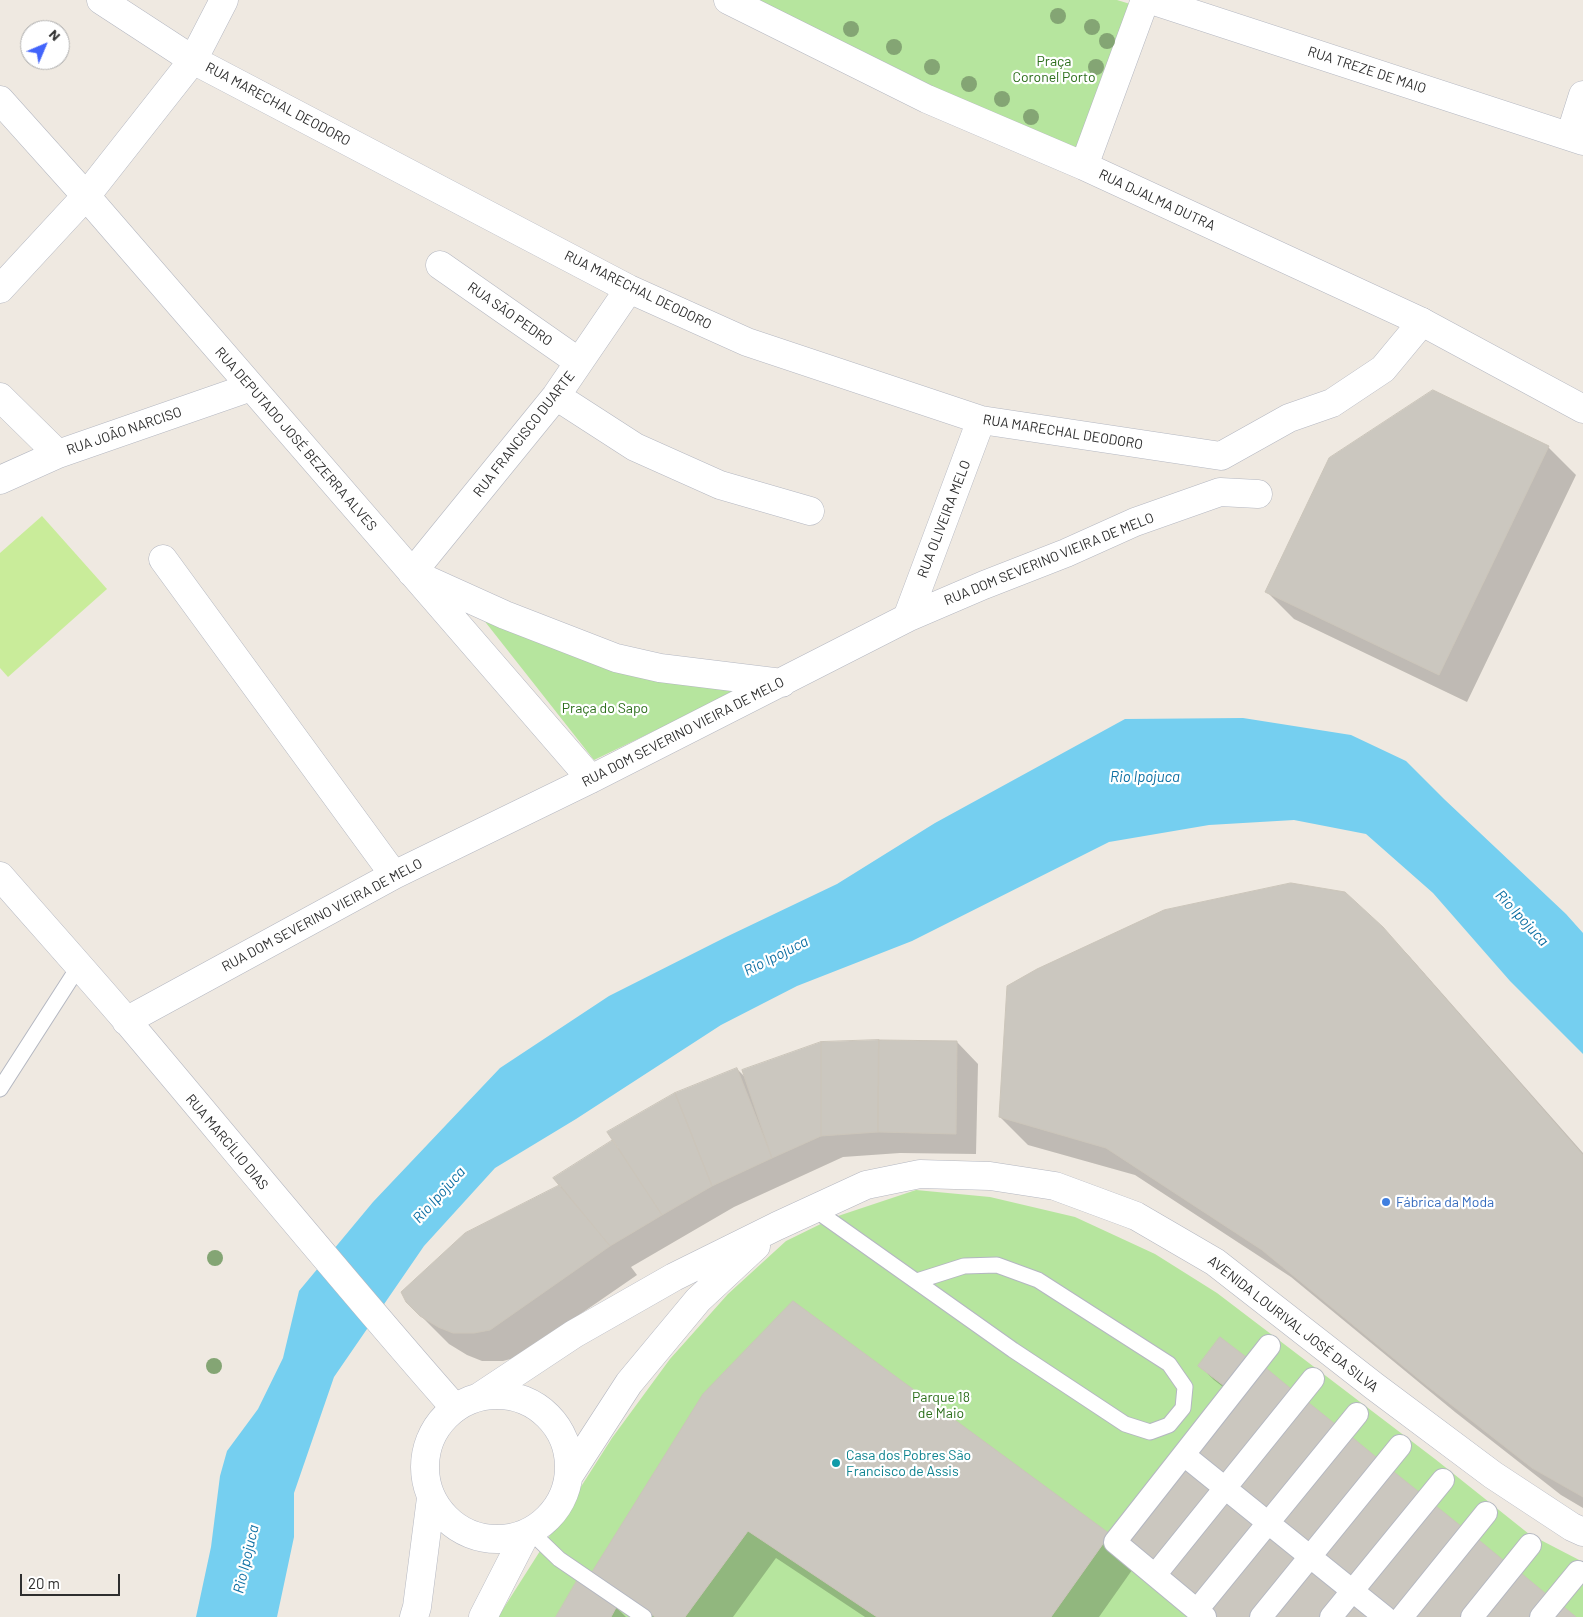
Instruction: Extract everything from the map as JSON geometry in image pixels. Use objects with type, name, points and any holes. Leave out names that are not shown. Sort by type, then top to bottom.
[{"type":"street","name":"RUA MARECHAL DEODORO","points":[[102,0],[194,60],[629,289],[747,342],[981,420],[1221,456],[1289,418],[1332,403],[1383,369],[1422,322]]},
{"type":"street","points":[[0,289],[86,196],[194,60],[224,0]]},
{"type":"street","name":"RUA DJALMA DUTRA","points":[[728,0],[928,99],[1084,166],[1422,322],[1583,409]]},
{"type":"street","points":[[1084,166],[1145,0]]},
{"type":"street","name":"RUA TREZE DE MAIO","points":[[1151,0],[1186,5],[1576,139]]},
{"type":"street","points":[[1576,139],[1583,94]]},
{"type":"street","name":"RUA DEPUTADO JOSÉ BEZERRA ALVES","points":[[0,100],[86,196],[591,779]]},
{"type":"street","name":"RUA SÃO PEDRO","points":[[440,265],[579,362]]},
{"type":"street","name":"RUA FRANCISCO DUARTE","points":[[412,573],[556,396],[629,289]]},
{"type":"street","name":"RUA JOÃO NARCISO","points":[[0,480],[58,454],[251,387]]},
{"type":"street","points":[[556,396],[635,447],[720,485],[810,511]]},
{"type":"street","points":[[0,398],[58,454]]},
{"type":"street","name":"RUA OLIVEIRA MELO","points":[[907,618],[981,420]]},
{"type":"street","name":"RUA DOM SEVERINO VIEIRA DE MELO","points":[[126,1021],[394,875],[591,779],[907,618],[1066,553],[1135,522],[1220,492],[1258,494]]},
{"type":"street","points":[[163,559],[394,875]]},
{"type":"street","points":[[412,573],[505,615],[616,658],[660,668],[782,683]]},
{"type":"street","name":"RUA MARCÍLIO DIAS","points":[[0,876],[126,1021],[392,1336],[467,1402]]},
{"type":"street","name":"AVENIDA LOURIVAL JOSÉ DA SILVA","points":[[467,1402],[574,1334],[674,1277],[866,1185],[920,1174],[990,1176],[1055,1186],[1136,1216],[1215,1262],[1493,1476],[1572,1527],[1583,1532]]},
{"type":"street","points":[[570,1474],[568,1451],[559,1430],[544,1412],[524,1400],[502,1394],[467,1402],[438,1425],[427,1448],[425,1473],[431,1498],[443,1516],[460,1530],[481,1538],[503,1540],[528,1533],[542,1526],[556,1511],[565,1493],[570,1474],[629,1383],[698,1300],[777,1226]]},
{"type":"street","points":[[1269,1346],[1115,1542],[1201,1614],[1268,1523],[1357,1414]]},
{"type":"street","points":[[1155,1576],[1312,1379]]},
{"type":"street","points":[[1261,1617],[1400,1446]]},
{"type":"street","points":[[1184,1455],[1385,1617]]},
{"type":"street","points":[[1331,1617],[1443,1480]]},
{"type":"street","points":[[414,1617],[417,1607],[431,1498]]},
{"type":"street","points":[[1402,1617],[1486,1513]]},
{"type":"street","points":[[482,1617],[528,1533]]},
{"type":"street","points":[[1472,1617],[1530,1545]]},
{"type":"street","points":[[1541,1617],[1578,1572]]},
{"type":"lane","points":[[0,1089],[79,966]]},
{"type":"lane","points":[[814,1209],[917,1282],[1013,1350],[1125,1424],[1150,1432],[1168,1425],[1183,1408],[1185,1387],[1169,1364],[1038,1280],[997,1264],[964,1266],[917,1282]]},
{"type":"lane","points":[[528,1533],[559,1559],[644,1617]]},
{"type":"green space","name":"Praça Coronel Porto","points":[[751,0],[1117,0],[1150,10],[1092,161],[933,91]]},
{"type":"green space","points":[[42,516],[107,589],[8,677],[0,668],[0,553]]},
{"type":"green space","name":"Praça do Sapo","points":[[468,600],[750,685],[594,760]]},
{"type":"green space","name":"Parque 18 de Maio","points":[[916,1190],[990,1197],[1075,1217],[1155,1254],[1217,1293],[1435,1459],[1529,1534],[1583,1562],[1583,1617],[498,1617],[612,1438],[670,1359],[728,1294],[786,1241],[835,1217]]},
{"type":"water","name":"Rio Ipojuca","points":[[1243,718],[1351,735],[1406,761],[1566,914],[1583,933],[1583,1054],[1510,981],[1433,893],[1366,834],[1294,820],[1209,825],[1109,842],[912,941],[797,986],[721,1025],[576,1119],[495,1168],[424,1246],[334,1377],[294,1493],[294,1537],[277,1617],[196,1617],[211,1547],[220,1476],[227,1451],[258,1409],[283,1358],[299,1291],[373,1202],[500,1068],[609,996],[837,884],[935,823],[1125,719]]},
{"type":"building","points":[[1433,390],[1549,446],[1439,675],[1265,592],[1329,458]]},
{"type":"building","name":"Fábrica da Moda","points":[[1291,883],[1345,892],[1383,927],[1583,1155],[1583,1497],[1532,1468],[1426,1385],[1262,1250],[1106,1148],[999,1117],[1007,986],[1037,969],[1164,910]]},
{"type":"building","points":[[879,1040],[957,1041],[956,1134],[878,1132]]},
{"type":"building","points":[[879,1040],[878,1132],[821,1136],[821,1042]]},
{"type":"building","points":[[821,1042],[821,1136],[772,1158],[742,1070]]},
{"type":"building","points":[[737,1068],[772,1158],[712,1186],[675,1093]]},
{"type":"building","points":[[675,1093],[712,1186],[662,1215],[607,1132]]},
{"type":"building","points":[[613,1140],[662,1215],[610,1246],[553,1178]]},
{"type":"building","points":[[560,1185],[610,1246],[490,1330],[474,1333],[453,1333],[438,1327],[420,1316],[406,1302],[401,1292],[465,1233]]},
{"type":"building","name":"Casa dos Pobres São Francisco de Assis","points":[[793,1301],[1110,1534],[1051,1617],[877,1617],[748,1531],[685,1617],[655,1617],[592,1572],[703,1394]]},
{"type":"building","points":[[1220,1337],[1250,1360],[1228,1389],[1198,1366]]},
{"type":"building","points":[[1261,1364],[1296,1393],[1226,1481],[1190,1453]]},
{"type":"building","points":[[1304,1399],[1340,1428],[1269,1516],[1233,1487]]},
{"type":"building","points":[[1347,1433],[1382,1462],[1311,1550],[1276,1521]]},
{"type":"building","points":[[1184,1460],[1220,1488],[1154,1570],[1119,1542]]},
{"type":"building","points":[[1389,1468],[1424,1496],[1353,1584],[1318,1556]]},
{"type":"building","points":[[1227,1494],[1263,1523],[1196,1604],[1161,1575]]},
{"type":"building","points":[[1431,1502],[1467,1531],[1397,1617],[1360,1590]]},
{"type":"building","points":[[1268,1530],[1304,1559],[1255,1617],[1209,1617],[1201,1611]]},
{"type":"building","points":[[1474,1536],[1509,1565],[1467,1617],[1408,1617]]},
{"type":"building","points":[[1311,1564],[1346,1593],[1326,1617],[1267,1617]]},
{"type":"building","points":[[1516,1569],[1551,1598],[1536,1617],[1478,1617]]},
{"type":"building","points":[[578,1579],[617,1606],[611,1617],[556,1617]]},
{"type":"building","points":[[1356,1597],[1380,1617],[1340,1617]]},
{"type":"building","points":[[1558,1602],[1576,1617],[1546,1617]]},
{"type":"place","name":"Fábrica da Moda","points":[[1386,1202]]},
{"type":"place","name":"Casa dos Pobres São Francisco de Assis","points":[[836,1463]]}]
